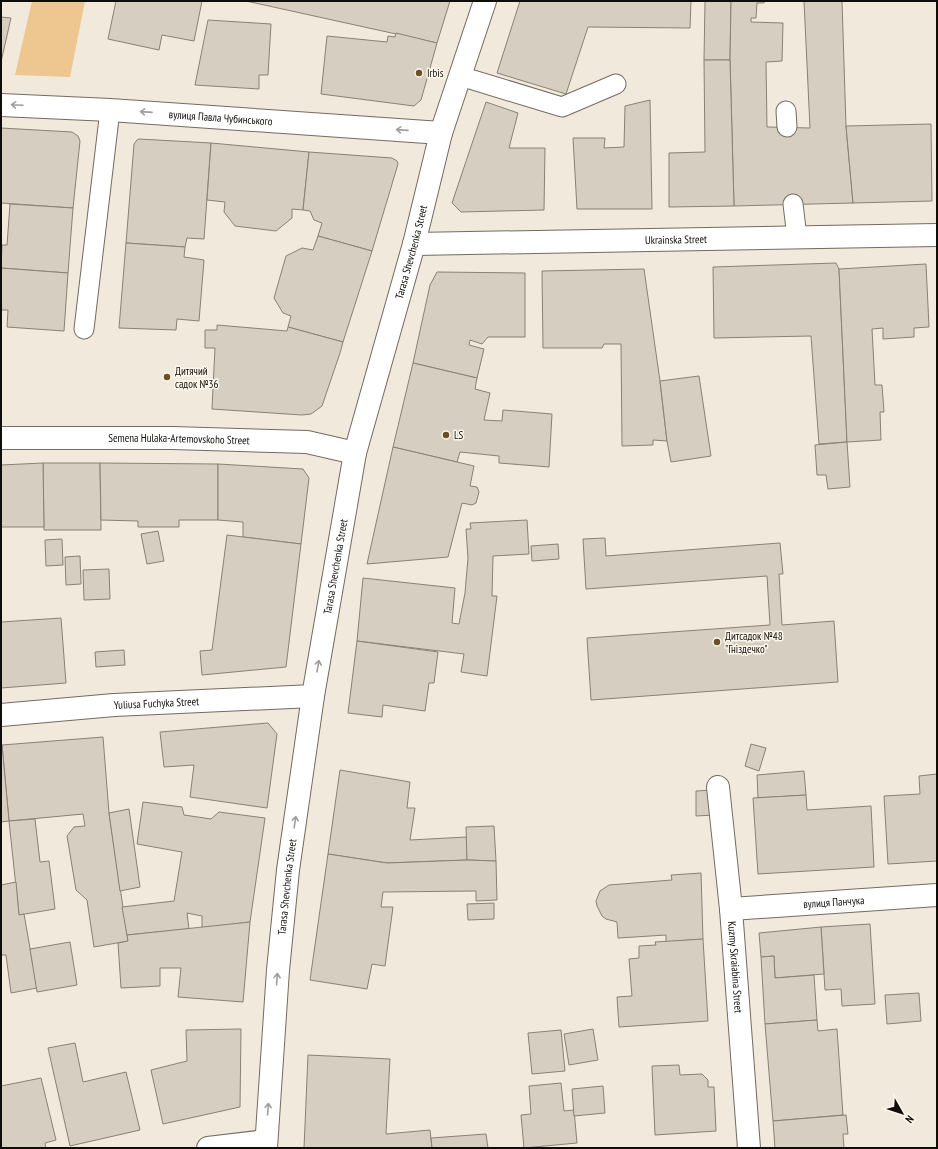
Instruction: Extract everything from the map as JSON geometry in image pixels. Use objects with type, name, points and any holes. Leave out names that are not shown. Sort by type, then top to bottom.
[{"type":"street","name":"Tarasa Shevchenka Street","points":[[266,1144],[278,962],[288,870],[313,696],[355,453],[414,244],[441,133],[485,1]]},
{"type":"street","name":"вулиця Павла Чубинського","points":[[1,105],[110,110],[441,133]]},
{"type":"street","name":"Ukrainska Street","points":[[414,244],[937,235]]},
{"type":"street","name":"Semena Hulaka-Artemovskoho Street","points":[[1,438],[172,438],[307,442],[355,453]]},
{"type":"street","name":"Yuliusa Fuchyka Street","points":[[1,715],[114,705],[313,696]]},
{"type":"street","name":"Kuzmy Skraiabina Street","points":[[718,788],[731,908],[748,1148]]},
{"type":"street","name":"вулиця Панчука","points":[[731,908],[937,895]]},
{"type":"street","points":[[208,1148],[266,1144]]},
{"type":"lane","points":[[460,76],[562,107],[616,84]]},
{"type":"lane","points":[[84,329],[110,110]]},
{"type":"lane","points":[[793,204],[797,237]]},
{"type":"shaded area","points":[[32,1],[85,1],[70,77],[15,75]]},
{"type":"building","points":[[116,1],[202,1],[194,41],[162,35],[159,50],[108,39]]},
{"type":"building","points":[[246,1],[450,1],[437,43]]},
{"type":"building","points":[[520,1],[691,1],[690,28],[588,27],[566,94],[497,73]]},
{"type":"building","points":[[705,1],[731,1],[730,60],[704,60]]},
{"type":"building","points":[[731,1],[764,1],[764,3],[757,3],[756,18],[751,18],[751,22],[783,23],[782,61],[766,62],[767,127],[810,128],[804,1],[842,1],[846,126],[853,203],[734,206],[730,60]]},
{"type":"building","points":[[1,17],[11,18],[1,62]]},
{"type":"building","points":[[208,20],[271,24],[268,75],[259,75],[259,89],[195,85]]},
{"type":"building","points":[[396,33],[437,43],[421,100],[414,106],[321,94],[327,36],[387,42],[388,36],[395,37]]},
{"type":"building","points":[[704,60],[730,60],[734,206],[669,207],[669,153],[705,152]]},
{"type":"building","points":[[650,100],[652,209],[577,209],[573,138],[605,138],[604,148],[624,147],[625,106]]},
{"type":"building","points":[[486,102],[518,113],[509,148],[545,148],[544,210],[461,212],[452,203]]},
{"type":"building","points":[[931,124],[932,201],[853,203],[846,126]]},
{"type":"building","points":[[1,128],[72,132],[78,136],[80,141],[73,208],[1,203]]},
{"type":"building","points":[[139,139],[211,143],[204,239],[187,238],[185,247],[126,243],[134,144]]},
{"type":"building","points":[[211,143],[309,152],[303,210],[292,209],[292,218],[276,231],[235,226],[224,212],[225,202],[207,200]]},
{"type":"building","points":[[309,152],[392,158],[397,161],[398,164],[372,251],[318,236],[322,223],[314,220],[310,211],[303,210]]},
{"type":"building","points":[[10,204],[73,208],[68,273],[1,268],[2,245],[7,245]]},
{"type":"building","points":[[318,236],[372,251],[343,342],[288,327],[291,316],[283,313],[274,298],[286,256],[302,248],[313,250]]},
{"type":"building","points":[[126,243],[185,247],[184,257],[204,260],[199,321],[177,319],[176,330],[119,328]]},
{"type":"building","points":[[836,263],[839,269],[847,442],[819,444],[811,336],[714,338],[713,267]]},
{"type":"building","points":[[926,264],[929,327],[914,328],[914,337],[883,339],[883,328],[872,329],[875,385],[882,385],[884,412],[880,412],[881,440],[847,442],[839,269]]},
{"type":"building","points":[[1,268],[68,273],[64,331],[7,327],[8,310],[1,310]]},
{"type":"building","points":[[644,269],[667,441],[653,440],[653,445],[622,446],[621,344],[604,344],[602,348],[543,348],[542,271]]},
{"type":"building","points":[[437,272],[525,273],[525,337],[488,337],[482,344],[470,340],[469,345],[484,349],[477,378],[413,363],[430,285]]},
{"type":"building","points":[[217,325],[287,331],[288,327],[343,342],[322,406],[311,414],[302,415],[212,409],[215,348],[205,348],[205,330],[217,330]]},
{"type":"building","points":[[413,363],[477,378],[475,389],[490,393],[484,420],[502,421],[503,410],[552,414],[549,467],[499,463],[499,456],[460,452],[457,462],[393,447]]},
{"type":"building","points":[[699,376],[711,456],[671,462],[660,381]]},
{"type":"building","points":[[847,442],[850,487],[828,489],[826,475],[817,475],[815,445]]},
{"type":"building","points":[[393,447],[474,466],[470,486],[477,487],[479,492],[476,503],[472,505],[462,503],[448,557],[367,564]]},
{"type":"building","points":[[43,463],[100,463],[101,530],[44,530]]},
{"type":"building","points":[[43,463],[44,527],[1,527],[1,465]]},
{"type":"building","points":[[100,463],[218,464],[218,520],[179,520],[179,527],[138,527],[138,521],[101,520]]},
{"type":"building","points":[[218,464],[303,469],[309,478],[301,544],[243,537],[243,522],[218,520]]},
{"type":"building","points":[[527,520],[529,554],[493,556],[492,596],[497,596],[487,676],[461,672],[464,654],[357,641],[363,578],[455,588],[452,623],[459,624],[465,593],[468,558],[466,529],[471,529],[470,523]]},
{"type":"building","points":[[158,531],[164,561],[147,564],[141,534]]},
{"type":"building","points":[[227,535],[301,544],[286,667],[202,675],[200,651],[212,650]]},
{"type":"building","points":[[605,538],[606,556],[780,543],[783,574],[779,574],[782,625],[834,621],[838,682],[591,700],[587,638],[770,625],[767,576],[586,589],[583,539]]},
{"type":"building","points":[[62,539],[63,565],[46,566],[45,540]]},
{"type":"building","points":[[558,544],[559,559],[532,561],[531,546]]},
{"type":"building","points":[[80,556],[81,584],[66,585],[65,557]]},
{"type":"building","points":[[109,569],[110,599],[84,600],[83,570]]},
{"type":"building","points":[[61,618],[66,683],[1,688],[1,622]]},
{"type":"building","points":[[357,641],[438,652],[434,683],[429,683],[425,711],[383,705],[382,717],[348,713]]},
{"type":"building","points":[[124,650],[125,665],[96,667],[95,652]]},
{"type":"building","points":[[268,723],[277,734],[267,808],[190,797],[194,765],[164,767],[160,732]]},
{"type":"building","points":[[103,737],[109,813],[128,941],[94,947],[87,900],[76,890],[67,836],[74,827],[85,826],[83,814],[9,821],[2,745]]},
{"type":"building","points":[[751,744],[766,748],[759,771],[745,766]]},
{"type":"building","points":[[1,745],[9,821],[1,822]]},
{"type":"building","points":[[340,770],[410,782],[407,808],[415,808],[410,840],[467,837],[467,860],[387,863],[328,854]]},
{"type":"building","points":[[804,771],[806,795],[758,798],[757,775]]},
{"type":"building","points":[[937,774],[937,861],[888,864],[884,796],[920,794],[919,776]]},
{"type":"building","points":[[713,790],[714,815],[696,816],[696,791]]},
{"type":"building","points":[[806,795],[807,810],[871,806],[874,867],[758,874],[753,798]]},
{"type":"building","points":[[143,802],[182,807],[184,815],[211,819],[219,812],[265,818],[250,922],[202,928],[202,916],[187,913],[189,929],[127,935],[122,907],[174,901],[182,852],[137,844]]},
{"type":"building","points":[[129,809],[140,887],[120,891],[109,813]]},
{"type":"building","points":[[35,819],[40,862],[49,861],[55,909],[19,915],[9,821]]},
{"type":"building","points":[[494,826],[496,861],[467,860],[466,827]]},
{"type":"building","points":[[328,854],[387,863],[467,860],[496,861],[497,900],[476,901],[476,891],[383,892],[381,907],[393,907],[385,966],[372,964],[367,989],[310,980]]},
{"type":"building","points":[[701,873],[703,939],[666,942],[666,935],[618,938],[617,922],[606,919],[602,916],[597,906],[596,901],[600,891],[609,885],[672,880],[671,875]]},
{"type":"building","points":[[16,882],[19,915],[24,914],[37,988],[11,993],[6,955],[1,955],[1,885]]},
{"type":"building","points":[[494,903],[494,919],[468,920],[467,904]]},
{"type":"building","points":[[250,922],[243,1002],[178,997],[181,968],[160,968],[160,986],[121,988],[118,943],[128,941],[127,935]]},
{"type":"building","points":[[870,924],[875,1004],[842,1006],[841,989],[825,990],[821,927]]},
{"type":"building","points":[[821,927],[824,974],[775,978],[774,956],[761,957],[759,933]]},
{"type":"building","points":[[703,939],[708,1021],[619,1027],[617,997],[632,996],[629,959],[639,958],[639,946],[656,945],[655,942]]},
{"type":"building","points":[[70,942],[77,985],[37,992],[30,949]]},
{"type":"building","points":[[774,956],[775,978],[814,975],[817,1020],[765,1024],[761,957]]},
{"type":"building","points":[[919,993],[921,1021],[887,1024],[885,995]]},
{"type":"building","points":[[817,1020],[818,1031],[837,1029],[843,1115],[773,1121],[765,1024]]},
{"type":"building","points":[[241,1029],[240,1107],[163,1124],[151,1070],[187,1061],[186,1030]]},
{"type":"building","points":[[593,1029],[598,1060],[569,1065],[564,1034]]},
{"type":"building","points":[[561,1030],[565,1071],[532,1074],[528,1033]]},
{"type":"building","points":[[75,1043],[83,1082],[126,1072],[140,1130],[70,1146],[48,1048]]},
{"type":"building","points":[[308,1055],[390,1059],[386,1134],[430,1130],[432,1148],[304,1148]]},
{"type":"building","points":[[679,1065],[680,1075],[702,1074],[708,1080],[708,1087],[714,1087],[716,1131],[655,1135],[652,1066]]},
{"type":"building","points":[[41,1078],[56,1140],[45,1143],[46,1148],[1,1148],[1,1086]]},
{"type":"building","points":[[561,1083],[564,1111],[574,1110],[577,1143],[524,1148],[521,1115],[531,1114],[529,1086]]},
{"type":"building","points":[[603,1086],[605,1113],[574,1116],[572,1089]]},
{"type":"building","points":[[846,1115],[848,1134],[843,1134],[844,1148],[775,1148],[773,1121]]},
{"type":"building","points":[[486,1134],[488,1148],[432,1148],[431,1138]]},
{"type":"place","name":"Irbis","points":[[419,73]]},
{"type":"place","name":"Дитячий садок №36","points":[[167,377]]},
{"type":"place","name":"LS","points":[[446,435]]},
{"type":"place","name":"Дитсадок №48 \"Гніздечко\"","points":[[717,642]]}]
